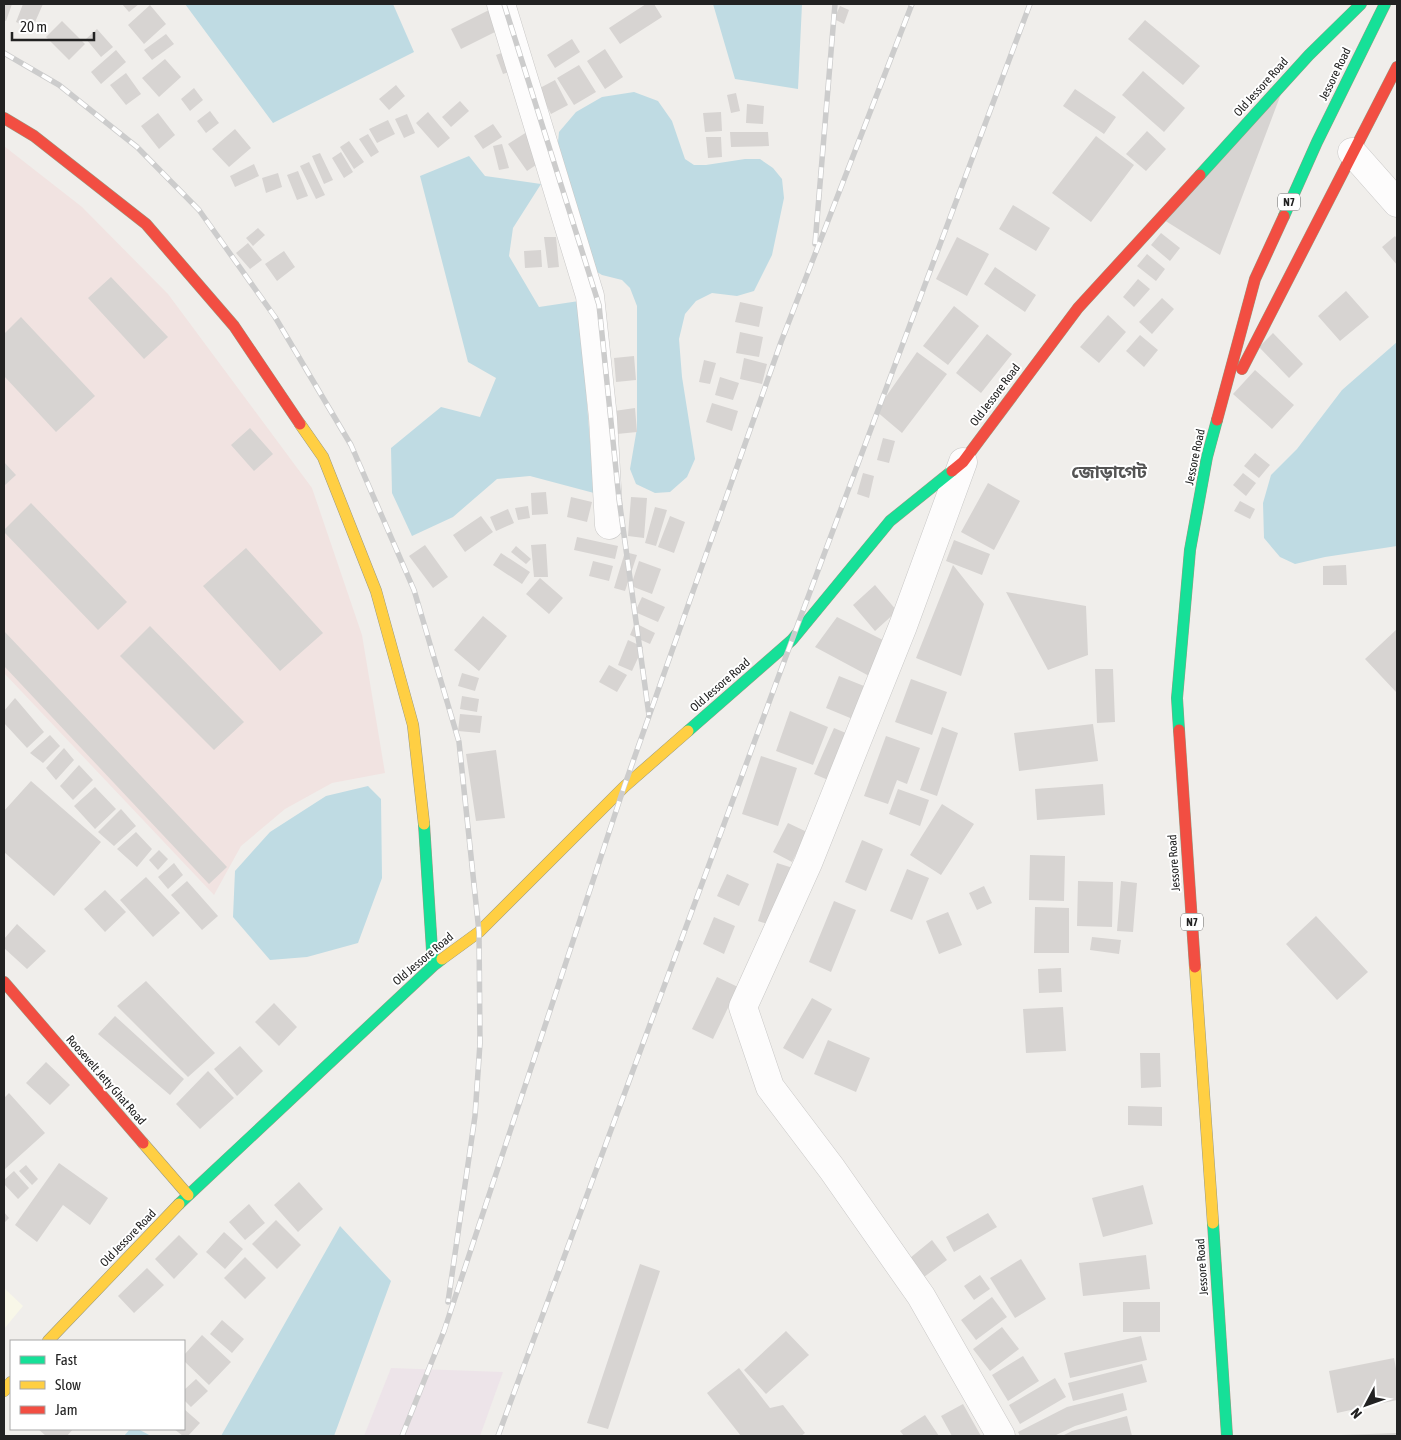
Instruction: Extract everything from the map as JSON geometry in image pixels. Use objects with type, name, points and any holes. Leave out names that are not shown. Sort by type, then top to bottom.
[{"type":"main road","name":"Old Jessore Road","points":[[49,1340],[188,1195],[433,966],[479,932],[624,788],[792,640],[890,521],[963,462],[1078,308],[1309,55],[1361,4]]},
{"type":"main road","name":"Jessore Road","points":[[1227,1436],[1177,698],[1190,550],[1207,457],[1255,279],[1317,142],[1385,4]]},
{"type":"main road","name":"Jessore Road","points":[[1220,410],[1397,66]]},
{"type":"main road","points":[[4,118],[34,136],[146,224],[234,326],[323,457],[376,591],[413,725],[426,842],[433,966]]},
{"type":"main road","name":"Roosevelt Jetty Ghat Road","points":[[4,982],[188,1195]]},
{"type":"street","points":[[501,4],[590,296],[603,418],[610,525]]},
{"type":"street","points":[[1352,152],[1397,203]]},
{"type":"street","points":[[963,462],[903,626],[808,863],[743,1007],[770,1087],[832,1168],[921,1296],[1001,1436]]},
{"type":"shaded area","points":[[4,146],[82,207],[168,294],[312,488],[362,635],[385,773],[332,783],[285,809],[241,846],[214,895],[4,673]]},
{"type":"shaded area","points":[[4,1288],[23,1306],[4,1329]]},
{"type":"shaded area","points":[[391,1368],[503,1372],[480,1436],[364,1436]]},
{"type":"water","points":[[185,4],[393,4],[414,52],[273,123]]},
{"type":"water","points":[[713,4],[802,4],[798,89],[735,79]]},
{"type":"water","points":[[634,92],[658,101],[672,121],[685,159],[694,165],[706,165],[745,159],[760,159],[773,168],[782,179],[784,198],[772,255],[754,291],[737,296],[712,293],[696,301],[685,314],[679,339],[682,377],[695,459],[687,477],[670,492],[655,493],[636,484],[630,469],[637,428],[637,306],[630,288],[622,280],[602,275],[592,269],[557,152],[559,132],[576,112],[602,97]]},
{"type":"water","points":[[469,156],[485,176],[541,184],[513,228],[509,256],[539,307],[579,301],[594,493],[530,476],[497,479],[453,517],[412,536],[392,493],[391,448],[441,407],[480,417],[496,378],[468,362],[420,176]]},
{"type":"water","points":[[1397,342],[1397,546],[1325,557],[1295,564],[1280,557],[1264,538],[1263,503],[1271,475],[1297,449],[1342,390]]},
{"type":"water","points":[[368,786],[381,799],[382,878],[358,943],[307,957],[270,960],[233,917],[235,871],[270,832],[326,796]]},
{"type":"water","points":[[340,1226],[391,1281],[334,1436],[221,1436]]},
{"type":"water","points":[[129,1430],[140,1430],[151,1436],[124,1436]]},
{"type":"building","points":[[4,4],[12,4],[6,21],[4,20]]},
{"type":"building","points":[[23,4],[43,4],[32,29],[16,22]]},
{"type":"building","points":[[122,4],[139,4],[129,12]]},
{"type":"building","points":[[646,4],[654,4],[662,17],[620,44],[609,28]]},
{"type":"building","points":[[150,5],[166,24],[144,44],[128,25]]},
{"type":"building","points":[[840,6],[849,10],[844,24],[834,19]]},
{"type":"building","points":[[489,10],[499,30],[461,49],[451,29]]},
{"type":"building","points":[[1145,20],[1200,66],[1183,85],[1128,39]]},
{"type":"building","points":[[62,21],[85,44],[69,60],[46,37]]},
{"type":"building","points":[[97,29],[113,47],[101,57],[86,39]]},
{"type":"building","points":[[166,34],[174,44],[152,60],[144,50]]},
{"type":"building","points":[[572,39],[580,52],[555,68],[547,55]]},
{"type":"building","points":[[512,49],[519,69],[503,74],[496,55]]},
{"type":"building","points":[[605,49],[623,77],[605,89],[587,61]]},
{"type":"building","points":[[116,50],[126,62],[101,84],[91,72]]},
{"type":"building","points":[[165,59],[181,77],[159,97],[142,78]]},
{"type":"building","points":[[579,65],[596,92],[574,105],[557,78]]},
{"type":"building","points":[[1143,71],[1185,108],[1164,132],[1122,95]]},
{"type":"building","points":[[126,73],[141,94],[126,105],[110,85]]},
{"type":"building","points":[[555,80],[568,105],[551,114],[538,89]]},
{"type":"building","points":[[396,85],[405,96],[389,110],[379,99]]},
{"type":"building","points":[[194,88],[203,100],[190,111],[181,99]]},
{"type":"building","points":[[1075,89],[1116,117],[1104,134],[1063,106]]},
{"type":"building","points":[[736,93],[740,111],[731,113],[727,95]]},
{"type":"building","points":[[1281,94],[1220,255],[1164,220]]},
{"type":"building","points":[[460,101],[469,111],[451,127],[442,117]]},
{"type":"building","points":[[747,104],[764,106],[763,124],[746,123]]},
{"type":"building","points":[[210,111],[219,123],[206,133],[197,121]]},
{"type":"building","points":[[428,112],[450,138],[438,148],[416,123]]},
{"type":"building","points":[[721,112],[722,131],[705,132],[703,113]]},
{"type":"building","points":[[158,113],[175,135],[159,149],[141,126]]},
{"type":"building","points":[[407,114],[415,133],[404,138],[395,119]]},
{"type":"building","points":[[388,120],[395,134],[377,143],[369,129]]},
{"type":"building","points":[[493,124],[502,137],[483,149],[474,136]]},
{"type":"building","points":[[235,129],[251,148],[229,167],[212,149]]},
{"type":"building","points":[[530,130],[548,157],[527,171],[508,144]]},
{"type":"building","points":[[1147,131],[1166,149],[1146,171],[1126,154]]},
{"type":"building","points":[[730,132],[768,132],[769,146],[731,147]]},
{"type":"building","points":[[368,134],[379,152],[371,157],[359,139]]},
{"type":"building","points":[[1096,136],[1134,165],[1091,222],[1052,193]]},
{"type":"building","points":[[706,137],[721,137],[722,157],[708,158]]},
{"type":"building","points":[[349,141],[364,162],[354,169],[340,147]]},
{"type":"building","points":[[502,144],[509,168],[499,170],[493,146]]},
{"type":"building","points":[[341,152],[353,172],[344,178],[332,158]]},
{"type":"building","points":[[320,153],[333,180],[324,184],[312,156]]},
{"type":"building","points":[[309,162],[325,195],[316,199],[300,166]]},
{"type":"building","points":[[254,164],[259,176],[235,187],[230,176]]},
{"type":"building","points":[[298,171],[308,196],[297,200],[287,175]]},
{"type":"building","points":[[278,173],[282,187],[266,193],[262,178]]},
{"type":"building","points":[[1013,205],[1050,228],[1036,251],[999,229]]},
{"type":"building","points":[[258,228],[265,235],[253,246],[246,238]]},
{"type":"building","points":[[1161,233],[1180,248],[1170,261],[1151,245]]},
{"type":"building","points":[[1395,236],[1397,239],[1397,265],[1382,247]]},
{"type":"building","points":[[544,237],[556,237],[559,267],[548,268]]},
{"type":"building","points":[[957,237],[989,254],[967,296],[936,279]]},
{"type":"building","points":[[248,243],[262,260],[250,269],[236,253]]},
{"type":"building","points":[[541,250],[542,267],[525,268],[524,251]]},
{"type":"building","points":[[284,251],[295,267],[277,281],[265,264]]},
{"type":"building","points":[[1147,254],[1165,269],[1156,281],[1137,266]]},
{"type":"building","points":[[995,267],[1036,295],[1025,312],[984,284]]},
{"type":"building","points":[[111,277],[168,337],[144,359],[88,298]]},
{"type":"building","points":[[1138,279],[1150,289],[1134,307],[1123,297]]},
{"type":"building","points":[[1346,291],[1369,317],[1340,341],[1318,316]]},
{"type":"building","points":[[1162,298],[1174,309],[1152,334],[1139,322]]},
{"type":"building","points":[[740,302],[763,307],[759,327],[735,322]]},
{"type":"building","points":[[954,306],[979,326],[948,365],[923,346]]},
{"type":"building","points":[[1108,315],[1126,332],[1099,363],[1080,347]]},
{"type":"building","points":[[21,317],[95,396],[56,432],[4,376],[4,334]]},
{"type":"building","points":[[740,332],[763,337],[759,357],[736,353]]},
{"type":"building","points":[[1273,333],[1303,364],[1289,378],[1259,347]]},
{"type":"building","points":[[987,334],[1012,354],[981,393],[956,373]]},
{"type":"building","points":[[1140,335],[1158,350],[1144,367],[1126,351]]},
{"type":"building","points":[[917,352],[947,374],[902,433],[876,411]]},
{"type":"building","points":[[634,356],[636,380],[616,382],[614,358]]},
{"type":"building","points":[[744,358],[767,364],[762,384],[740,379]]},
{"type":"building","points":[[704,360],[716,363],[710,384],[699,382]]},
{"type":"building","points":[[1255,370],[1294,405],[1272,429],[1233,394]]},
{"type":"building","points":[[720,377],[739,383],[733,400],[715,395]]},
{"type":"building","points":[[712,403],[738,411],[732,431],[706,422]]},
{"type":"building","points":[[635,408],[637,432],[617,434],[614,411]]},
{"type":"building","points":[[250,428],[273,454],[254,471],[231,445]]},
{"type":"building","points":[[883,438],[895,441],[889,463],[877,460]]},
{"type":"building","points":[[1255,453],[1270,465],[1259,478],[1244,466]]},
{"type":"building","points":[[4,462],[16,475],[4,486]]},
{"type":"building","points":[[863,473],[874,476],[869,498],[857,494]]},
{"type":"building","points":[[1243,473],[1256,483],[1246,496],[1233,485]]},
{"type":"building","points":[[988,483],[1020,501],[994,550],[961,532]]},
{"type":"building","points":[[546,492],[548,514],[532,515],[531,493]]},
{"type":"building","points":[[571,497],[592,502],[587,522],[567,517]]},
{"type":"building","points":[[631,497],[647,498],[644,538],[628,536]]},
{"type":"building","points":[[1240,501],[1255,509],[1250,519],[1234,511]]},
{"type":"building","points":[[31,503],[127,602],[98,630],[4,532]]},
{"type":"building","points":[[528,506],[530,518],[518,520],[515,508]]},
{"type":"building","points":[[655,507],[667,510],[656,546],[645,543]]},
{"type":"building","points":[[508,509],[514,523],[496,531],[490,517]]},
{"type":"building","points":[[481,516],[493,532],[465,552],[453,535]]},
{"type":"building","points":[[670,516],[685,522],[674,553],[658,547]]},
{"type":"building","points":[[577,537],[618,546],[615,559],[574,550]]},
{"type":"building","points":[[954,540],[990,554],[982,575],[946,561]]},
{"type":"building","points":[[546,544],[548,577],[534,577],[531,545]]},
{"type":"building","points":[[425,545],[448,577],[433,588],[409,556]]},
{"type":"building","points":[[516,546],[531,559],[526,564],[511,552]]},
{"type":"building","points":[[246,548],[323,633],[280,671],[203,586]]},
{"type":"building","points":[[625,552],[637,555],[625,591],[614,588]]},
{"type":"building","points":[[501,553],[530,572],[522,584],[493,565]]},
{"type":"building","points":[[593,561],[613,566],[609,581],[589,576]]},
{"type":"building","points":[[639,561],[661,569],[652,594],[631,586]]},
{"type":"building","points":[[953,565],[984,604],[961,676],[916,658]]},
{"type":"building","points":[[1346,565],[1347,585],[1323,585],[1323,566]]},
{"type":"building","points":[[540,578],[563,598],[549,614],[526,594]]},
{"type":"building","points":[[875,585],[897,611],[875,631],[853,605]]},
{"type":"building","points":[[1006,592],[1086,606],[1088,655],[1048,670]]},
{"type":"building","points":[[642,597],[665,607],[658,622],[635,612]]},
{"type":"building","points":[[483,616],[507,636],[479,671],[454,650]]},
{"type":"building","points":[[837,617],[889,643],[871,677],[815,647]]},
{"type":"building","points":[[635,623],[655,633],[650,644],[630,635]]},
{"type":"building","points":[[150,626],[244,722],[214,750],[120,656]]},
{"type":"building","points":[[1397,629],[1397,693],[1365,659]]},
{"type":"building","points":[[4,631],[227,867],[209,884],[4,666]]},
{"type":"building","points":[[628,640],[643,647],[632,671],[618,665]]},
{"type":"building","points":[[609,665],[627,675],[617,692],[599,682]]},
{"type":"building","points":[[1095,669],[1113,669],[1115,722],[1097,723]]},
{"type":"building","points":[[462,673],[479,678],[475,691],[458,686]]},
{"type":"building","points":[[839,676],[869,688],[855,720],[826,708]]},
{"type":"building","points":[[911,679],[947,692],[932,735],[895,722]]},
{"type":"building","points":[[462,696],[479,699],[477,712],[460,709]]},
{"type":"building","points":[[15,698],[44,732],[27,748],[4,723],[4,711]]},
{"type":"building","points":[[790,711],[828,727],[813,765],[776,751]]},
{"type":"building","points":[[460,714],[482,716],[480,733],[458,731]]},
{"type":"building","points":[[1093,724],[1098,761],[1019,771],[1014,733]]},
{"type":"building","points":[[942,727],[958,733],[937,796],[920,790]]},
{"type":"building","points":[[834,728],[860,739],[840,785],[814,774]]},
{"type":"building","points":[[50,735],[60,746],[43,763],[30,753]]},
{"type":"building","points":[[886,736],[920,748],[907,784],[897,780],[888,804],[864,796]]},
{"type":"building","points":[[64,748],[74,760],[56,780],[46,768]]},
{"type":"building","points":[[496,750],[505,818],[476,821],[466,754]]},
{"type":"building","points":[[761,756],[797,768],[778,826],[742,814]]},
{"type":"building","points":[[79,765],[93,780],[73,800],[60,786]]},
{"type":"building","points":[[31,781],[101,842],[54,896],[4,852],[4,811]]},
{"type":"building","points":[[1103,784],[1105,815],[1037,820],[1035,789]]},
{"type":"building","points":[[95,787],[116,809],[95,829],[74,806]]},
{"type":"building","points":[[898,789],[929,800],[920,826],[889,814]]},
{"type":"building","points":[[942,804],[974,824],[941,875],[910,855]]},
{"type":"building","points":[[121,809],[136,826],[114,846],[98,832]]},
{"type":"building","points":[[788,823],[807,832],[792,862],[773,852]]},
{"type":"building","points":[[136,832],[152,849],[137,867],[117,849]]},
{"type":"building","points":[[862,840],[883,849],[866,891],[845,882]]},
{"type":"building","points":[[159,850],[168,859],[158,870],[149,860]]},
{"type":"building","points":[[1030,855],[1065,856],[1064,901],[1029,900]]},
{"type":"building","points":[[174,863],[183,875],[168,889],[158,877]]},
{"type":"building","points":[[777,863],[812,874],[793,932],[758,921]]},
{"type":"building","points":[[907,869],[929,878],[912,920],[890,911]]},
{"type":"building","points":[[727,874],[749,884],[739,906],[717,896]]},
{"type":"building","points":[[146,877],[180,913],[153,937],[120,900]]},
{"type":"building","points":[[187,881],[218,916],[202,930],[171,895]]},
{"type":"building","points":[[1078,881],[1113,882],[1112,927],[1077,926]]},
{"type":"building","points":[[1121,881],[1137,883],[1133,932],[1117,931]]},
{"type":"building","points":[[984,886],[992,903],[977,910],[969,893]]},
{"type":"building","points":[[105,890],[126,912],[105,932],[84,909]]},
{"type":"building","points":[[834,901],[856,910],[831,972],[809,962]]},
{"type":"building","points":[[1035,907],[1069,908],[1069,953],[1034,953]]},
{"type":"building","points":[[948,912],[962,945],[939,954],[926,921]]},
{"type":"building","points":[[1316,916],[1368,972],[1337,1000],[1286,944]]},
{"type":"building","points":[[714,917],[735,926],[724,954],[703,944]]},
{"type":"building","points":[[17,924],[46,951],[27,969],[4,948],[4,939]]},
{"type":"building","points":[[1092,937],[1121,940],[1119,954],[1090,950]]},
{"type":"building","points":[[1061,968],[1062,992],[1039,993],[1038,969]]},
{"type":"building","points":[[717,977],[738,987],[713,1039],[692,1029]]},
{"type":"building","points":[[146,981],[215,1053],[188,1077],[117,1006]]},
{"type":"building","points":[[812,998],[832,1009],[803,1059],[783,1048]]},
{"type":"building","points":[[274,1003],[297,1027],[279,1046],[255,1022]]},
{"type":"building","points":[[1063,1007],[1066,1051],[1026,1053],[1023,1009]]},
{"type":"building","points":[[115,1016],[184,1079],[170,1095],[98,1034]]},
{"type":"building","points":[[828,1040],[870,1058],[856,1092],[814,1074]]},
{"type":"building","points":[[240,1046],[263,1071],[237,1096],[214,1069]]},
{"type":"building","points":[[1140,1053],[1160,1053],[1161,1087],[1141,1088]]},
{"type":"building","points":[[46,1062],[70,1085],[50,1105],[26,1083]]},
{"type":"building","points":[[208,1071],[234,1098],[200,1129],[176,1104]]},
{"type":"building","points":[[9,1093],[45,1133],[4,1170],[4,1098]]},
{"type":"building","points":[[1128,1106],[1162,1107],[1162,1126],[1128,1125]]},
{"type":"building","points":[[59,1163],[108,1198],[90,1225],[63,1205],[37,1242],[15,1225]]},
{"type":"building","points":[[26,1165],[38,1179],[32,1185],[19,1171]]},
{"type":"building","points":[[14,1171],[29,1188],[18,1199],[4,1184],[4,1180]]},
{"type":"building","points":[[299,1182],[323,1209],[298,1232],[274,1205]]},
{"type":"building","points":[[1143,1185],[1153,1224],[1103,1237],[1092,1198]]},
{"type":"building","points":[[249,1204],[265,1223],[245,1240],[229,1222]]},
{"type":"building","points":[[4,1212],[9,1218],[4,1223]]},
{"type":"building","points":[[988,1213],[997,1227],[954,1252],[946,1237]]},
{"type":"building","points":[[276,1220],[301,1245],[277,1269],[252,1244]]},
{"type":"building","points":[[224,1232],[243,1249],[225,1269],[206,1252]]},
{"type":"building","points":[[179,1235],[198,1254],[174,1279],[155,1259]]},
{"type":"building","points":[[932,1240],[947,1260],[924,1277],[910,1258]]},
{"type":"building","points":[[1146,1255],[1150,1289],[1083,1296],[1079,1263]]},
{"type":"building","points":[[245,1257],[266,1278],[245,1299],[224,1278]]},
{"type":"building","points":[[1021,1259],[1046,1299],[1015,1318],[990,1278]]},
{"type":"building","points":[[640,1264],[660,1271],[608,1429],[587,1423]]},
{"type":"building","points":[[147,1268],[164,1285],[134,1313],[118,1296]]},
{"type":"building","points":[[980,1275],[990,1289],[974,1300],[964,1286]]},
{"type":"building","points":[[992,1297],[1007,1317],[976,1340],[961,1320]]},
{"type":"building","points":[[1123,1302],[1160,1302],[1160,1332],[1123,1332]]},
{"type":"building","points":[[222,1320],[244,1339],[232,1353],[210,1334]]},
{"type":"building","points":[[1002,1327],[1019,1349],[990,1371],[973,1349]]},
{"type":"building","points":[[786,1331],[809,1355],[766,1394],[744,1370]]},
{"type":"building","points":[[202,1335],[231,1362],[209,1385],[185,1362],[185,1354]]},
{"type":"building","points":[[1141,1336],[1147,1360],[1070,1378],[1064,1353]]},
{"type":"building","points":[[1023,1356],[1039,1381],[1008,1401],[992,1375]]},
{"type":"building","points":[[1394,1358],[1397,1374],[1397,1400],[1337,1413],[1329,1371]]},
{"type":"building","points":[[1142,1364],[1147,1382],[1073,1401],[1068,1383]]},
{"type":"building","points":[[739,1368],[770,1408],[783,1405],[805,1433],[801,1436],[741,1436],[707,1393]]},
{"type":"building","points":[[1055,1378],[1066,1397],[1020,1424],[1009,1405]]},
{"type":"building","points":[[196,1379],[208,1391],[191,1407],[185,1401],[185,1389]]},
{"type":"building","points":[[1123,1393],[1127,1410],[1075,1426],[1054,1436],[1020,1436],[1018,1432],[1067,1407]]},
{"type":"building","points":[[963,1404],[981,1436],[952,1436],[941,1416]]},
{"type":"building","points":[[185,1410],[200,1423],[188,1436],[183,1436],[175,1430],[185,1430]]},
{"type":"building","points":[[925,1415],[939,1436],[904,1436],[900,1431]]},
{"type":"building","points":[[1127,1416],[1132,1436],[1062,1436],[1072,1431]]},
{"type":"building","points":[[39,1430],[72,1430],[67,1436],[46,1436]]},
{"type":"building","points":[[1397,1433],[1397,1436],[1341,1436],[1341,1435]]},
{"type":"railway","points":[[504,4],[599,305],[619,499],[649,715]]},
{"type":"railway","points":[[815,244],[835,4]]},
{"type":"railway","points":[[402,1436],[444,1331],[624,787],[781,342],[912,4]]},
{"type":"railway","points":[[498,1436],[792,640],[1030,4]]},
{"type":"railway","points":[[4,53],[59,85],[137,147],[199,210],[275,317],[351,445],[414,590],[459,742],[479,932],[480,1043],[475,1116],[448,1302]]},
{"type":"traffic: fast","points":[[1200,175],[1309,55],[1361,4]]},
{"type":"traffic: fast","points":[[1284,216],[1317,142],[1385,4]]},
{"type":"traffic: fast","points":[[1179,730],[1177,698],[1190,550],[1207,457],[1217,420]]},
{"type":"traffic: fast","points":[[688,731],[792,640],[890,521],[952,471]]},
{"type":"traffic: fast","points":[[424,824],[433,966]]},
{"type":"traffic: fast","points":[[179,1204],[442,959]]},
{"type":"traffic: fast","points":[[1213,1223],[1227,1436]]},
{"type":"traffic: slow","points":[[300,424],[323,457],[376,591],[413,725],[424,824]]},
{"type":"traffic: slow","points":[[442,959],[479,932],[624,787],[688,731]]},
{"type":"traffic: slow","points":[[1195,967],[1213,1223]]},
{"type":"traffic: slow","points":[[143,1143],[188,1195]]},
{"type":"traffic: slow","points":[[49,1340],[179,1204]]},
{"type":"traffic: slow","points":[[4,1391],[10,1383]]},
{"type":"traffic: jam","points":[[1242,369],[1397,67]]},
{"type":"traffic: jam","points":[[4,118],[34,136],[146,224],[234,326],[300,424]]},
{"type":"traffic: jam","points":[[952,471],[963,462],[1078,308],[1200,175]]},
{"type":"traffic: jam","points":[[1217,420],[1255,279],[1284,216]]},
{"type":"traffic: jam","points":[[1179,730],[1195,967]]},
{"type":"traffic: jam","points":[[4,982],[143,1143]]},
{"type":"district","name":"জোড়াগেট","points":[[1109,472]]}]
